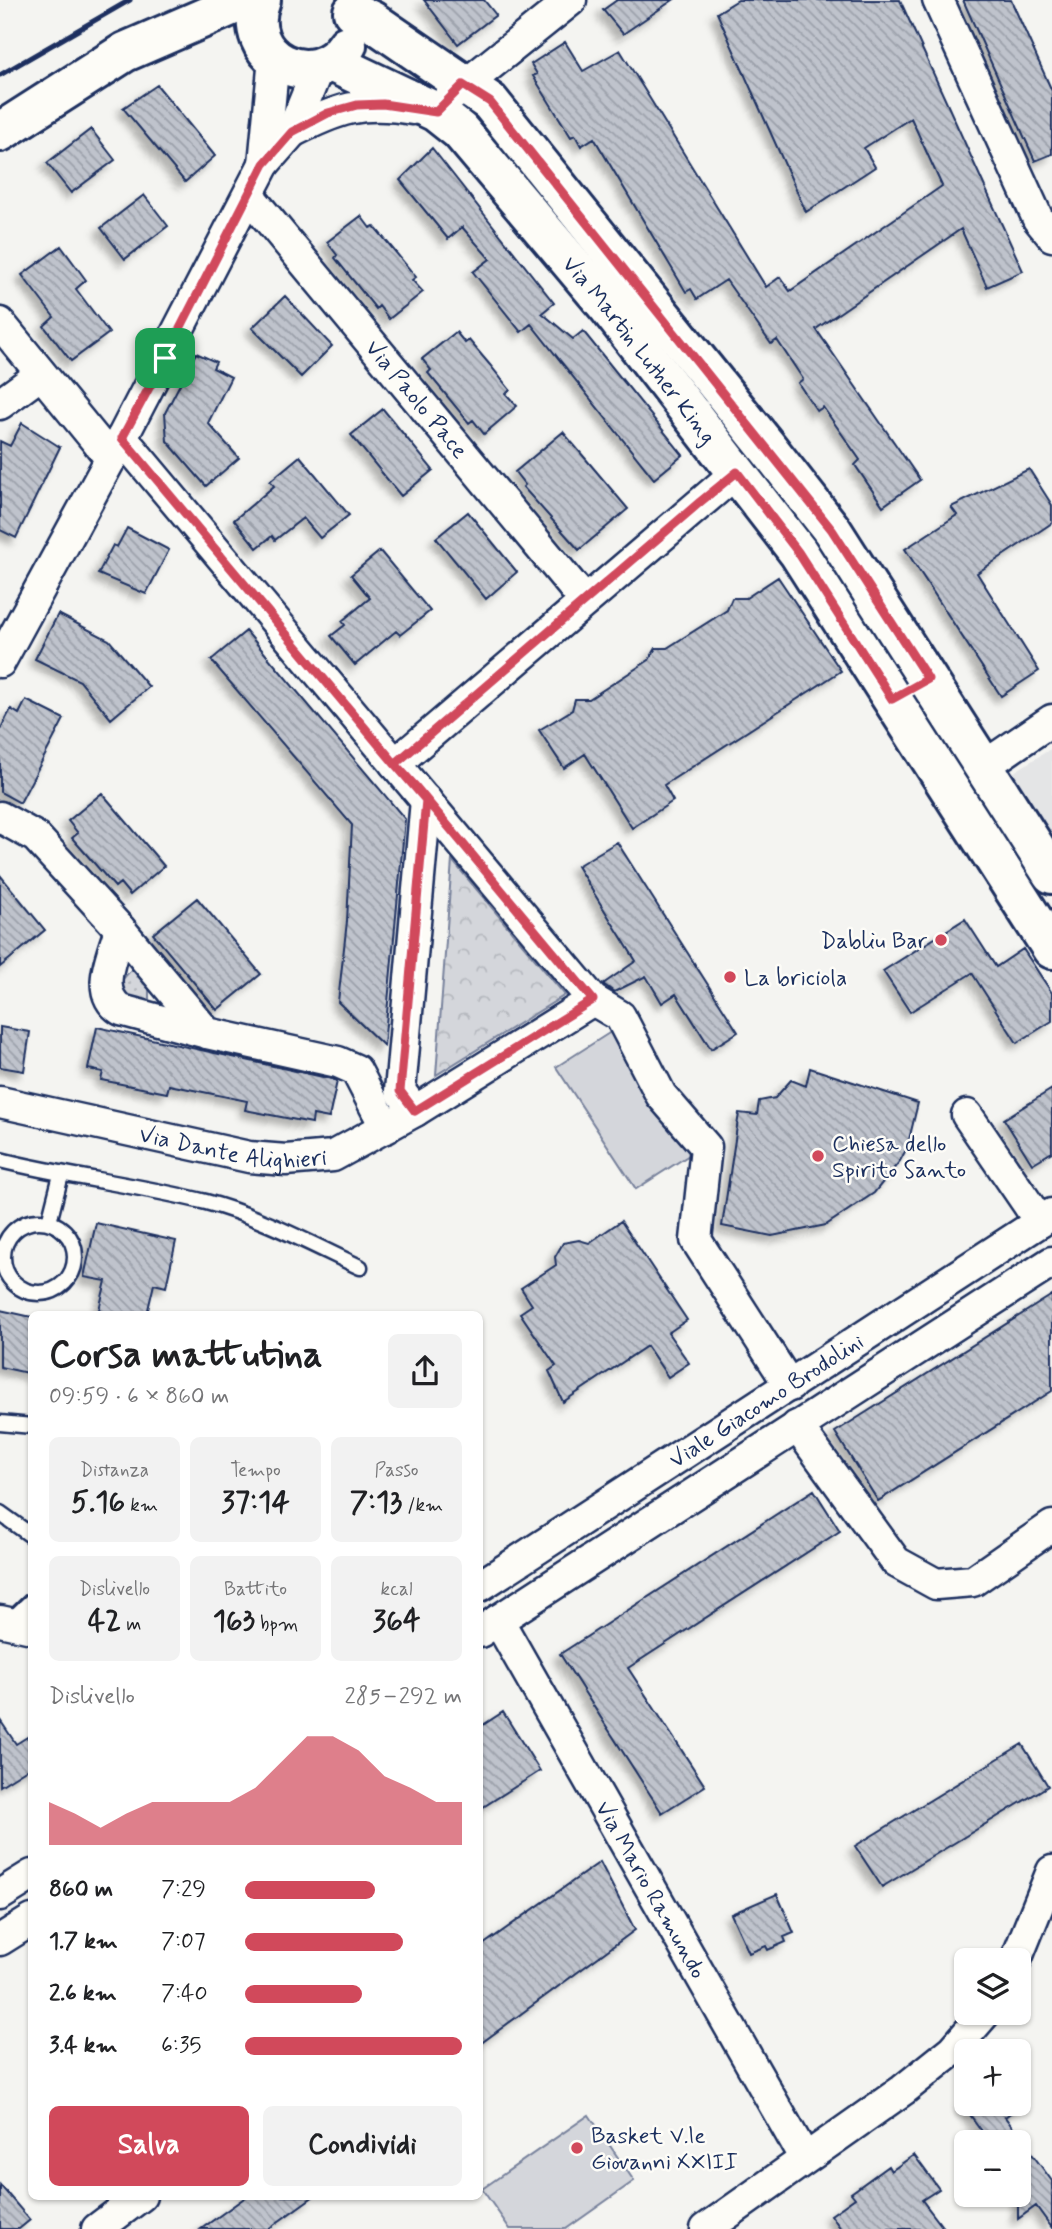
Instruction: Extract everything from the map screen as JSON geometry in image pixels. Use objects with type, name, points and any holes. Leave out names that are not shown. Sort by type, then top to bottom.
[{"type":"street","points":[[0,132],[125,52],[245,0]]},
{"type":"street","points":[[261,0],[257,16],[267,50],[264,164]]},
{"type":"street","points":[[292,132],[328,113],[357,105],[383,104],[436,112],[463,85],[572,0]]},
{"type":"street","points":[[939,0],[1038,219],[1052,236]]},
{"type":"street","points":[[0,662],[117,449],[250,197],[264,164],[292,132],[324,65],[349,40],[351,6]]},
{"type":"street","name":"Via Martin Luther King","points":[[351,6],[490,102],[832,530],[1052,874]]},
{"type":"street","name":"Via Martin Luther King","points":[[199,21],[267,50],[302,69],[324,65],[436,112],[460,131],[609,308],[798,552],[892,699],[952,803],[1052,949]]},
{"type":"street","name":"Via Paolo Pace","points":[[250,197],[585,601]]},
{"type":"street","points":[[0,323],[41,374],[117,449],[395,764],[593,1000],[620,1016],[661,1095],[706,1147],[696,1240],[790,1386]]},
{"type":"street","points":[[0,404],[41,374]]},
{"type":"street","points":[[395,764],[737,472]]},
{"type":"street","points":[[892,699],[928,679]]},
{"type":"street","points":[[983,767],[1052,720]]},
{"type":"street","points":[[415,1111],[400,1091],[426,800]]},
{"type":"street","points":[[0,817],[36,837],[120,929],[207,1033]]},
{"type":"street","points":[[120,929],[107,975],[107,994],[112,1005],[121,1010],[207,1033],[338,1062],[356,1070],[386,1128]]},
{"type":"street","name":"Via Dante Alighieri","points":[[0,1102],[249,1157],[286,1160],[332,1156],[415,1111],[593,1000]]},
{"type":"street","points":[[967,1115],[1046,1218]]},
{"type":"street","name":"Viale Giacomo Brodolini","points":[[483,1584],[1046,1218]]},
{"type":"street","name":"Viale Giacomo Brodolini","points":[[489,1626],[1052,1262]]},
{"type":"street","points":[[797,1426],[896,1562],[936,1584],[973,1581],[1052,1526]]},
{"type":"street","name":"Via Mario Ramundo","points":[[489,1626],[804,2157]]},
{"type":"street","points":[[0,1895],[28,1878]]},
{"type":"street","points":[[1021,1948],[1050,1881]]},
{"type":"street","points":[[0,1940],[28,1922]]},
{"type":"street","points":[[706,2229],[804,2157],[903,2090],[953,2050],[975,2025]]},
{"type":"street","points":[[97,2229],[136,2200]]},
{"type":"lane","points":[[0,1160],[61,1175],[97,1178],[209,1203],[360,1267]]},
{"type":"lane","points":[[49,1222],[61,1175]]},
{"type":"lane","points":[[49,1222],[69,1236],[75,1247],[76,1259],[67,1281],[57,1289],[34,1294],[3,1274],[4,1248],[16,1229],[26,1223],[49,1222]]},
{"type":"lane","points":[[0,1423],[28,1426]]},
{"type":"lane","points":[[0,1513],[28,1533]]},
{"type":"lane","points":[[13,1624],[28,1605]]},
{"type":"shaded area","points":[[1052,748],[1052,834],[1011,774]]},
{"type":"green space","points":[[452,860],[565,995],[436,1075]]},
{"type":"green space","points":[[132,969],[149,988],[149,999],[139,1007],[128,1005],[120,982]]},
{"type":"green space","points":[[617,1028],[697,1150],[636,1189],[556,1067]]},
{"type":"green space","name":"Basket V.le Giovanni XXIII","points":[[589,2115],[634,2181],[566,2229],[510,2229],[483,2188]]},
{"type":"building","points":[[424,0],[484,0],[496,15],[458,44]]},
{"type":"building","points":[[617,0],[673,0],[623,34],[603,10]]},
{"type":"building","points":[[738,0],[900,0],[1023,271],[987,287],[961,229],[816,329],[920,480],[883,506],[855,465],[860,460],[823,407],[817,411],[798,383],[803,379],[777,340],[771,344],[726,280],[697,299],[691,289],[686,292],[594,138],[581,146],[575,135],[571,137],[533,76],[537,74],[531,64],[565,42],[583,71],[620,50],[766,287],[780,277],[790,291],[942,186],[911,118],[864,148],[875,167],[806,212],[717,13]]},
{"type":"building","points":[[963,0],[1011,0],[1052,91],[1052,154],[1035,161]]},
{"type":"building","points":[[157,85],[215,156],[185,182],[123,108]]},
{"type":"building","points":[[91,129],[115,160],[71,193],[47,163]]},
{"type":"building","points":[[432,148],[554,303],[542,313],[573,339],[583,331],[683,455],[654,479],[531,324],[521,332],[473,272],[490,259],[462,227],[448,239],[400,180]]},
{"type":"building","points":[[144,195],[168,226],[125,259],[101,228]]},
{"type":"building","points":[[361,216],[370,228],[374,226],[416,277],[412,280],[423,292],[389,319],[379,306],[376,309],[335,258],[337,255],[327,242]]},
{"type":"building","points":[[61,246],[86,280],[76,289],[109,333],[71,361],[44,326],[54,317],[22,275]]},
{"type":"building","points":[[285,296],[332,346],[301,377],[252,328]]},
{"type":"building","points":[[456,332],[465,343],[469,340],[490,365],[510,390],[506,394],[517,406],[484,434],[473,420],[469,423],[428,373],[431,370],[422,359]]},
{"type":"building","points":[[196,353],[216,362],[213,368],[231,377],[208,423],[239,458],[206,486],[167,441],[165,413]]},
{"type":"building","points":[[383,409],[433,470],[401,496],[351,435]]},
{"type":"building","points":[[22,423],[60,447],[16,538],[0,530],[0,441],[10,446]]},
{"type":"building","points":[[563,432],[628,509],[579,550],[523,487],[525,485],[515,472]]},
{"type":"building","points":[[300,456],[349,515],[320,538],[303,518],[275,540],[272,536],[257,548],[234,520],[274,486],[270,481]]},
{"type":"building","points":[[1029,469],[1052,505],[1052,523],[977,573],[1039,671],[1001,696],[905,549],[957,515],[951,507]]},
{"type":"building","points":[[468,512],[517,572],[486,599],[436,538]]},
{"type":"building","points":[[127,528],[169,550],[146,594],[98,574],[113,545],[117,547]]},
{"type":"building","points":[[380,551],[430,611],[400,635],[396,631],[355,665],[331,636],[345,625],[342,621],[370,598],[351,575]]},
{"type":"building","points":[[778,577],[841,671],[664,785],[673,801],[632,828],[585,754],[564,768],[539,730],[572,710],[575,699],[589,699],[649,660],[656,648],[667,648],[727,610],[732,598],[746,598]]},
{"type":"building","points":[[58,614],[109,640],[149,687],[111,719],[80,681],[35,659]]},
{"type":"building","points":[[246,631],[405,819],[384,1046],[338,1002],[347,921],[352,825],[211,660]]},
{"type":"building","points":[[26,700],[64,719],[20,803],[0,792],[0,730],[11,709],[19,714]]},
{"type":"building","points":[[102,793],[164,866],[130,895],[120,883],[115,887],[72,838],[78,833],[68,821]]},
{"type":"building","points":[[617,842],[738,1032],[711,1049],[676,994],[662,1003],[646,976],[614,992],[603,984],[636,961],[577,866]]},
{"type":"building","points":[[0,875],[45,930],[0,967]]},
{"type":"building","points":[[197,898],[261,974],[217,1010],[153,934]]},
{"type":"building","points":[[965,919],[996,967],[1023,949],[1052,993],[1052,1021],[1017,1043],[972,973],[910,1012],[883,971]]},
{"type":"building","points":[[0,1027],[30,1032],[24,1071],[0,1067]]},
{"type":"building","points":[[97,1027],[332,1079],[337,1081],[329,1118],[313,1115],[312,1123],[245,1110],[247,1101],[169,1085],[167,1093],[101,1080],[103,1072],[88,1069]]},
{"type":"building","name":"Chiesa dello Spirito Santo","points":[[810,1068],[918,1103],[907,1148],[900,1161],[874,1193],[826,1225],[772,1236],[722,1226],[739,1113],[757,1115],[759,1101],[775,1098],[791,1080],[806,1086]]},
{"type":"building","points":[[1052,1089],[1052,1152],[1032,1164],[1004,1119]]},
{"type":"building","points":[[621,1221],[687,1320],[668,1333],[689,1363],[668,1377],[647,1346],[563,1402],[549,1371],[556,1366],[520,1313],[532,1305],[521,1288],[556,1265],[555,1257],[563,1243],[579,1240],[589,1243]]},
{"type":"building","points":[[96,1223],[176,1241],[166,1287],[154,1284],[148,1311],[99,1311],[106,1281],[84,1277]]},
{"type":"building","points":[[1052,1295],[1052,1391],[878,1501],[835,1432]]},
{"type":"building","points":[[0,1310],[28,1316],[28,1373],[0,1367]]},
{"type":"building","points":[[814,1490],[840,1531],[628,1668],[705,1786],[662,1813],[560,1654]]},
{"type":"building","points":[[503,1712],[540,1771],[483,1807],[483,1725]]},
{"type":"building","points":[[0,1720],[16,1744],[28,1736],[28,1768],[0,1786]]},
{"type":"building","points":[[1022,1744],[1048,1786],[882,1887],[855,1846]]},
{"type":"building","points":[[600,1862],[635,1930],[483,2042],[483,1945]]},
{"type":"building","points":[[777,1894],[794,1933],[784,1937],[786,1942],[768,1950],[766,1946],[749,1953],[731,1914]]},
{"type":"building","points":[[971,2116],[1006,2116],[1015,2130],[981,2130]]},
{"type":"building","points":[[1031,2152],[1052,2181],[1052,2228],[1036,2206],[1018,2219],[1018,2207],[1031,2207]]},
{"type":"building","points":[[914,2155],[939,2189],[922,2200],[944,2229],[841,2229],[831,2215],[855,2198],[851,2193],[888,2166],[891,2171]]},
{"type":"building","points":[[0,2185],[30,2220],[19,2229],[0,2229]]},
{"type":"building","points":[[241,2200],[308,2200],[268,2229],[201,2229]]},
{"type":"railway","points":[[0,75],[130,0]]},
{"type":"place","name":"Dabliu Bar","points":[[941,940]]},
{"type":"place","name":"La briciola","points":[[730,977]]},
{"type":"place","name":"Chiesa dello Spirito Santo","points":[[818,1156]]},
{"type":"place","name":"Basket V.le Giovanni XXIII","points":[[577,2148]]},
{"type":"route","points":[[165,358],[122,438],[395,764],[414,785],[593,1000],[415,1111],[400,1091],[426,800],[395,764],[700,502],[737,472],[798,552],[857,639],[892,699],[928,679],[832,530],[768,448],[490,102],[463,85],[436,112],[383,104],[357,105],[328,113],[292,132],[264,164],[250,197],[165,358]]}]
